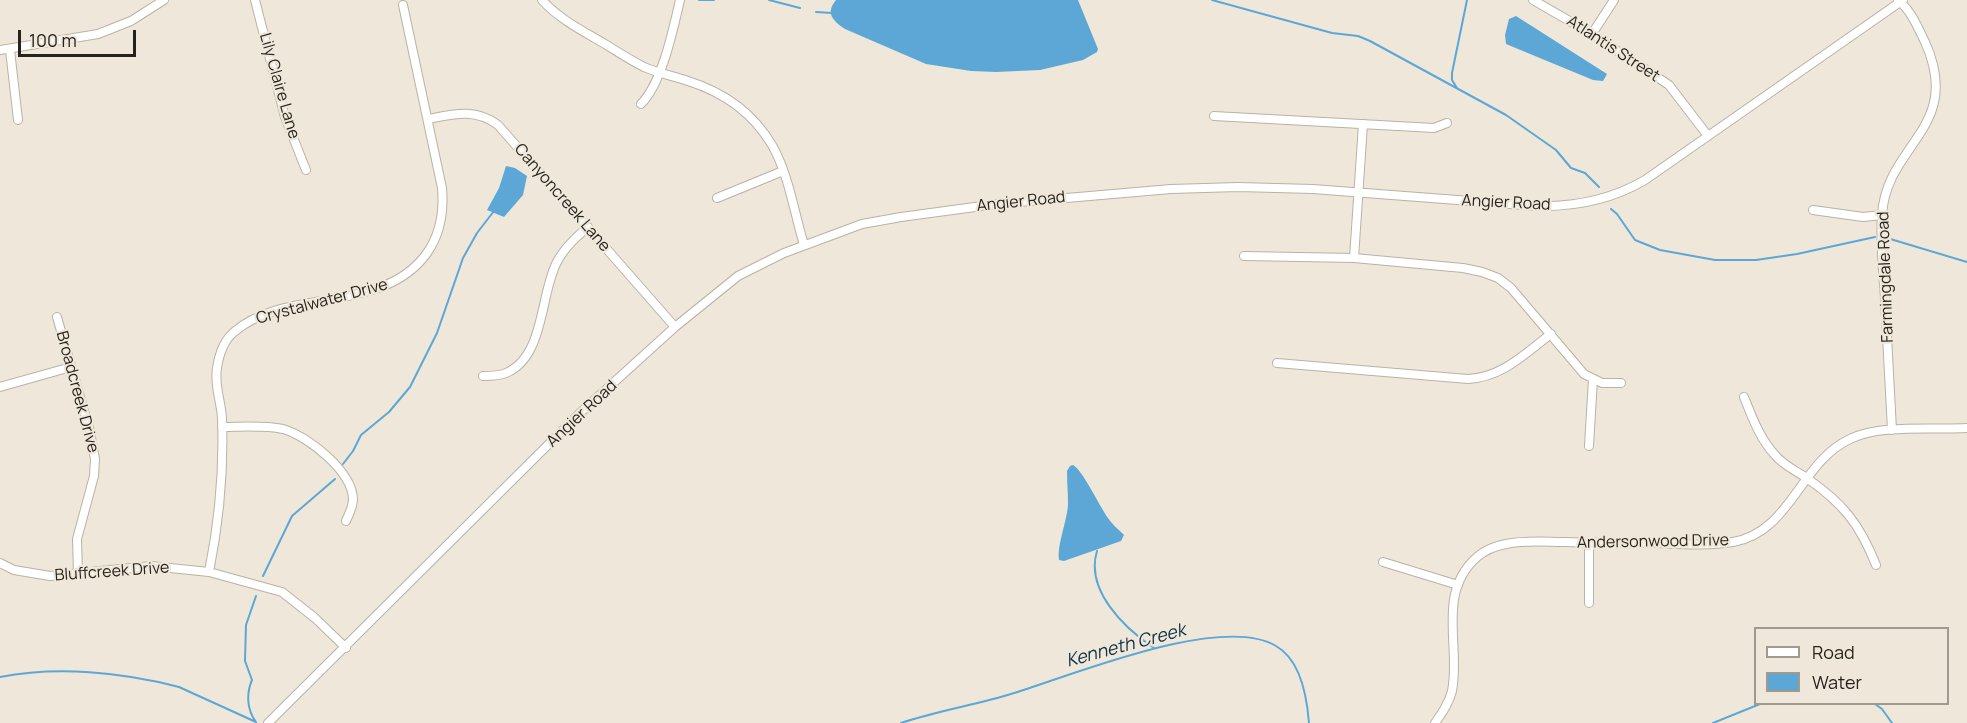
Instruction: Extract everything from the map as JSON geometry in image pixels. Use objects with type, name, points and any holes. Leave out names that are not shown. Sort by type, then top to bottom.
[{"type":"street","points":[[0,50],[98,34],[131,21],[164,0]]},
{"type":"street","name":"Lily Claire Lane","points":[[255,0],[285,117],[306,170]]},
{"type":"street","points":[[542,0],[571,24],[633,61],[706,87],[731,100],[745,111],[766,136],[783,171],[804,245]]},
{"type":"street","points":[[641,104],[649,96],[660,72],[680,0]]},
{"type":"street","name":"Atlantis Street","points":[[1533,0],[1592,34],[1669,85],[1708,136]]},
{"type":"street","points":[[1592,34],[1614,0]]},
{"type":"street","name":"Angier Road","points":[[268,723],[580,413],[675,327],[738,276],[804,245],[881,220],[997,204],[1137,192],[1217,188],[1300,188],[1526,206],[1580,203],[1611,196],[1630,188],[1901,0]]},
{"type":"street","name":"Farmingdale Road","points":[[1892,430],[1882,215],[1892,180],[1929,121],[1935,93],[1934,68],[1928,50],[1917,25],[1901,0]]},
{"type":"street","name":"Crystalwater Drive","points":[[209,572],[220,507],[222,427],[217,369],[223,345],[235,332],[253,319],[266,314],[385,286],[412,270],[431,246],[440,224],[444,204],[442,188],[403,5]]},
{"type":"street","points":[[10,50],[18,120]]},
{"type":"street","name":"Canyoncreek Lane","points":[[428,119],[463,112],[473,113],[489,119],[504,130],[675,327]]},
{"type":"street","points":[[1214,116],[1434,128],[1447,123]]},
{"type":"street","points":[[1354,258],[1363,124]]},
{"type":"street","points":[[717,198],[783,171]]},
{"type":"street","points":[[1813,210],[1863,217],[1882,215]]},
{"type":"street","points":[[483,376],[509,372],[526,355],[537,332],[556,262],[571,242],[588,227]]},
{"type":"street","points":[[1244,256],[1354,258],[1463,268],[1482,272],[1498,278],[1511,288],[1584,374],[1602,383],[1621,383]]},
{"type":"street","name":"Broadcreek Drive","points":[[57,317],[90,432],[95,459],[94,476],[77,539],[78,573]]},
{"type":"street","points":[[1277,363],[1468,379],[1482,378],[1498,373],[1551,334]]},
{"type":"street","points":[[0,387],[71,367]]},
{"type":"street","points":[[1589,446],[1593,379]]},
{"type":"street","points":[[1744,398],[1756,425],[1776,456],[1827,493],[1852,517],[1866,539],[1876,565]]},
{"type":"street","points":[[222,427],[276,428],[292,432],[306,440],[334,464],[347,480],[353,499],[346,521]]},
{"type":"street","name":"Andersonwood Drive","points":[[1435,723],[1450,699],[1453,684],[1452,615],[1458,585],[1472,561],[1479,555],[1497,546],[1514,543],[1687,544],[1739,540],[1755,535],[1773,522],[1826,456],[1848,440],[1857,436],[1892,430],[1967,428]]},
{"type":"street","points":[[1589,542],[1589,603]]},
{"type":"street","points":[[1383,562],[1458,585]]},
{"type":"street","name":"Bluffcreek Drive","points":[[0,563],[14,570],[50,576],[151,566],[209,572],[282,592],[315,618],[346,648]]},
{"type":"water","points":[[836,0],[1078,0],[1098,49],[1097,52],[1083,60],[1040,70],[971,71],[926,64],[845,29],[834,20],[831,13]]},
{"type":"water","points":[[1516,16],[1607,74],[1603,81],[1593,80],[1506,44],[1505,35],[1509,19]]},
{"type":"water","points":[[506,166],[515,168],[527,176],[523,195],[504,217],[487,210],[499,188]]},
{"type":"water","points":[[1073,465],[1086,481],[1110,520],[1124,535],[1121,541],[1064,561],[1059,560],[1059,554],[1068,504],[1067,471]]},
{"type":"waterway","points":[[699,0],[714,0]]},
{"type":"waterway","points":[[769,0],[800,8]]},
{"type":"waterway","points":[[1212,0],[1332,33],[1358,36],[1370,41],[1506,115],[1556,150],[1571,168],[1585,173],[1599,187]]},
{"type":"waterway","points":[[1457,88],[1452,80],[1452,73],[1467,0]]},
{"type":"waterway","points":[[816,12],[832,13]]},
{"type":"waterway","points":[[1611,209],[1635,240],[1660,250],[1715,260],[1756,260],[1797,254],[1875,237]]},
{"type":"waterway","points":[[343,464],[361,435],[389,412],[410,387],[437,333],[463,258],[477,233],[494,211]]},
{"type":"waterway","points":[[1887,238],[1967,262]]},
{"type":"waterway","points":[[263,576],[292,516],[335,479]]},
{"type":"waterway","points":[[1097,551],[1095,566],[1102,594],[1120,619],[1154,648]]},
{"type":"waterway","points":[[256,596],[246,625],[245,661],[252,680],[248,696],[249,707],[256,722]]},
{"type":"waterway","name":"Kenneth Creek","points":[[901,723],[1011,694],[1145,651],[1220,637],[1251,638],[1276,646],[1285,652],[1301,680],[1307,702],[1309,723]]},
{"type":"waterway","name":"Kenneth Creek","points":[[0,677],[67,671],[135,678],[179,687],[256,722]]},
{"type":"waterway","name":"Kenneth Creek","points":[[1713,723],[1758,705]]},
{"type":"waterway","name":"Kenneth Creek","points":[[1876,705],[1892,723]]}]
